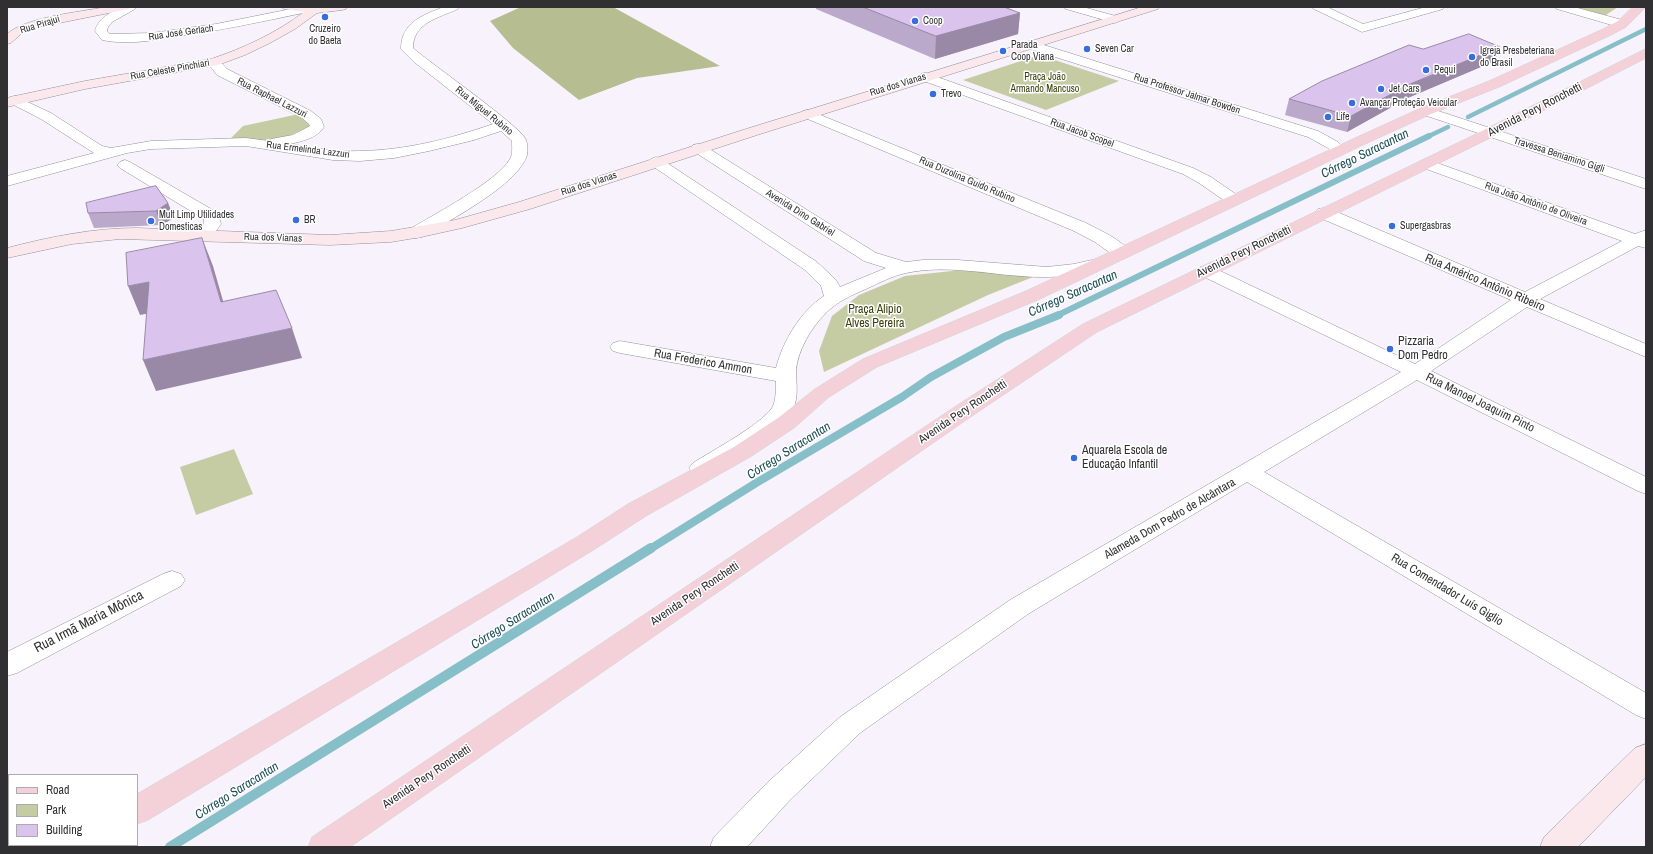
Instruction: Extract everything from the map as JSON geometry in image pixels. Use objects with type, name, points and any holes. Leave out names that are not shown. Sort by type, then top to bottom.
[{"type":"main road","points":[[138,809],[586,543],[637,510],[742,452],[786,423],[822,393],[870,362],[1033,295],[1426,111],[1494,84],[1607,32],[1622,24],[1640,7]]},
{"type":"main road","name":"Avenida Pery Ronchetti","points":[[324,847],[961,412],[1104,320],[1491,132],[1646,53]]},
{"type":"street","name":"Rua Pirajuí","points":[[7,40],[18,30],[36,24],[124,7]]},
{"type":"street","name":"Rua José Gerlach","points":[[131,7],[104,22],[100,31],[106,36],[115,38],[152,37],[216,28],[309,10]]},
{"type":"street","points":[[288,7],[309,10],[342,7]]},
{"type":"street","name":"Rua Miguel Rubino","points":[[416,233],[505,175],[519,158],[519,140],[503,125],[407,49],[408,36],[415,26],[454,7]]},
{"type":"street","points":[[1070,7],[1115,19]]},
{"type":"street","name":"Rua dos Vianas","points":[[7,253],[70,240],[113,234],[201,235],[289,239],[358,238],[416,233],[487,216],[926,76],[1154,7]]},
{"type":"street","points":[[1318,7],[1362,28],[1439,7]]},
{"type":"street","points":[[1561,7],[1622,24]]},
{"type":"street","name":"Rua Celeste Pinchiari","points":[[10,98],[213,62],[241,52],[272,38],[296,24],[309,10]]},
{"type":"street","name":"Rua Professor Jalmar Bowden","points":[[1031,45],[1313,134],[1333,145],[1339,151]]},
{"type":"street","name":"Rua Raphael Lazzuri","points":[[213,62],[222,72],[306,114],[316,122],[317,127],[312,132],[303,136],[290,140],[259,144]]},
{"type":"street","name":"Rua Jacob Scopel","points":[[926,76],[1188,171],[1205,180],[1234,200]]},
{"type":"street","points":[[10,98],[46,116],[97,148],[110,153]]},
{"type":"street","name":"Travessa Beniamino Gigli","points":[[1426,111],[1646,184]]},
{"type":"street","name":"Rua Duzolina Guido Rubino","points":[[808,114],[1080,227],[1101,238],[1113,258]]},
{"type":"street","name":"Rua Ermelinda Lazzuri","points":[[7,181],[126,149],[152,145],[246,142],[333,155],[367,155],[394,153],[429,147],[469,137],[503,125]]},
{"type":"street","name":"Avenida Dino Gabriel","points":[[698,148],[866,254],[882,262],[906,268]]},
{"type":"street","points":[[656,162],[811,266],[829,284],[834,298]]},
{"type":"street","name":"Rua João Antônio de Oliveira","points":[[1426,164],[1643,239]]},
{"type":"street","points":[[125,165],[212,216],[213,224],[201,235]]},
{"type":"street","name":"Rua Américo Antônio Ribeiro","points":[[1324,213],[1646,351]]},
{"type":"street","name":"Alameda Dom Pedro de Alcântara","points":[[726,847],[779,791],[850,725],[1019,607],[1416,372],[1524,300],[1643,239]]},
{"type":"street","points":[[637,510],[760,430],[772,420],[782,409],[787,382],[785,376],[792,349],[804,327],[818,310],[834,298],[875,277],[906,268],[963,266],[1048,272],[1082,268],[1113,258]]},
{"type":"street","name":"Rua Manoel Joaquim Pinto","points":[[1206,270],[1646,486]]},
{"type":"street","name":"Rua Frederico Ammon","points":[[620,347],[785,376]]},
{"type":"street","name":"Rua Comendador Luís Giglio","points":[[1248,472],[1646,707]]},
{"type":"street","name":"Rua Irmã Maria Mônica","points":[[7,665],[172,580]]},
{"type":"street","points":[[1556,847],[1646,757]]},
{"type":"green space","points":[[521,7],[613,7],[720,66],[637,78],[579,100],[513,48],[490,21]]},
{"type":"green space","points":[[1570,7],[1618,7],[1606,15],[1595,14]]},
{"type":"green space","name":"Praça João Armando Mancuso","points":[[1039,55],[1119,81],[1046,110],[963,80]]},
{"type":"green space","points":[[299,114],[311,126],[284,138],[249,142],[228,141],[243,126]]},
{"type":"green space","name":"Praça Alipio Alves Pereira","points":[[971,269],[1033,277],[988,295],[824,372],[819,351],[832,316],[859,295],[905,276]]},
{"type":"green space","points":[[234,449],[253,494],[196,515],[180,467]]},
{"type":"building","points":[[863,7],[1004,7],[1020,13],[936,36]]},
{"type":"building","points":[[1469,34],[1500,47],[1393,91],[1395,92],[1351,116],[1289,99],[1322,81],[1409,45],[1423,49]]},
{"type":"building","points":[[156,186],[168,203],[156,211],[88,213],[86,203]]},
{"type":"building","points":[[202,238],[221,302],[276,290],[292,328],[143,360],[149,282],[128,286],[126,253]]},
{"type":"waterway","name":"Córrego Saracantan","points":[[1468,117],[1646,29]]},
{"type":"waterway","name":"Córrego Saracantan","points":[[1427,137],[1448,127]]},
{"type":"waterway","name":"Córrego Saracantan","points":[[1056,316],[1429,136]]},
{"type":"waterway","name":"Córrego Saracantan","points":[[650,549],[756,483],[902,397],[931,377],[1004,337],[1059,315]]},
{"type":"waterway","name":"Córrego Saracantan","points":[[170,847],[651,548]]},
{"type":"place","name":"Cruzeiro do Baeta","points":[[325,17]]},
{"type":"place","name":"Coop","points":[[915,21]]},
{"type":"place","name":"Seven Car","points":[[1087,49]]},
{"type":"place","name":"Parada Coop Viana","points":[[1003,51]]},
{"type":"place","name":"Igreja Presbeteriana do Brasil","points":[[1472,57]]},
{"type":"place","name":"Pequi","points":[[1426,70]]},
{"type":"place","name":"Jet Cars","points":[[1381,89]]},
{"type":"place","name":"Trevo","points":[[933,94]]},
{"type":"place","name":"Avançar Proteção Veicular","points":[[1352,103]]},
{"type":"place","name":"Life","points":[[1328,117]]},
{"type":"place","name":"BR","points":[[296,220]]},
{"type":"place","name":"Mult Limp Utilidades Domesticas","points":[[151,221]]},
{"type":"place","name":"Supergasbras","points":[[1392,226]]},
{"type":"place","name":"Pizzaria Dom Pedro","points":[[1390,349]]},
{"type":"place","name":"Aquarela Escola de Educação Infantil","points":[[1074,458]]}]
